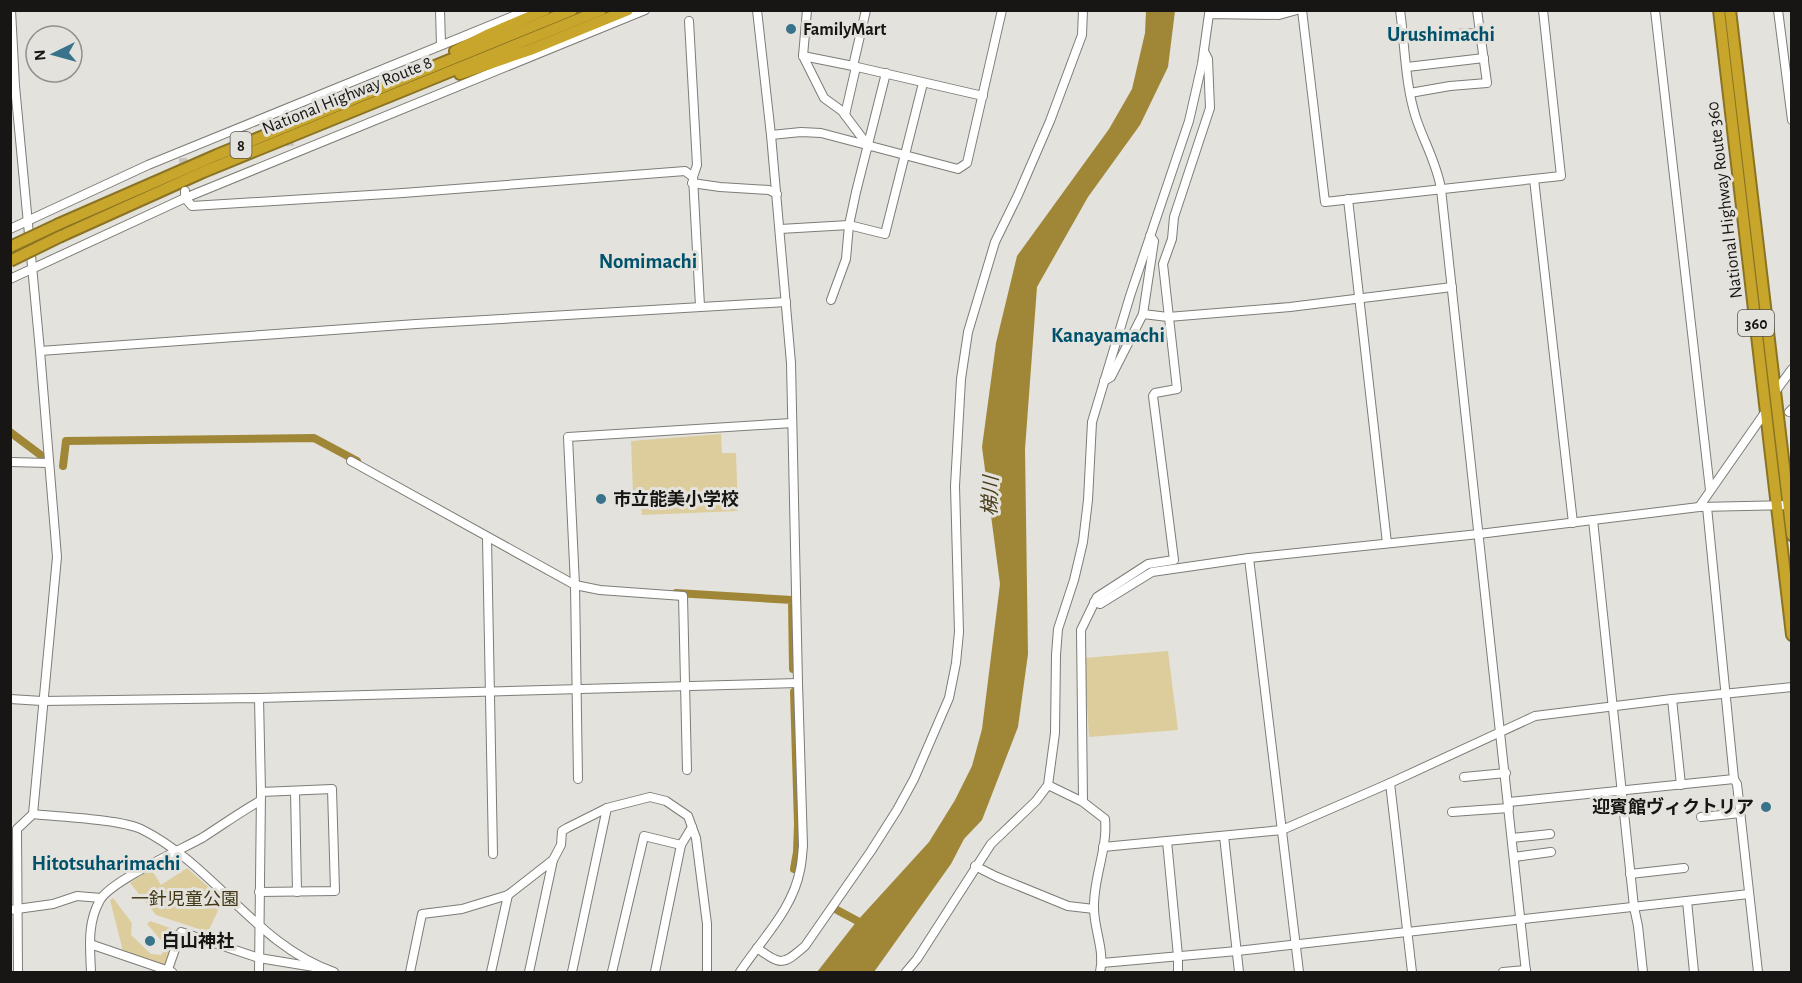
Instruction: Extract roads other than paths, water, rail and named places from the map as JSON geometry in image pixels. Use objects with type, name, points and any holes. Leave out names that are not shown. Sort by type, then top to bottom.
[{"type":"highway","points":[[449,66],[489,34],[545,10]]},
{"type":"highway","name":"National Highway Route 8","points":[[10,247],[217,155],[372,92],[425,76],[572,10]]},
{"type":"highway","name":"National Highway Route 8","points":[[449,66],[601,10]]},
{"type":"highway","points":[[425,76],[449,66],[530,50],[628,10]]},
{"type":"highway","name":"National Highway Route 360","points":[[1719,10],[1766,411],[1791,535]]},
{"type":"highway","name":"National Highway Route 360","points":[[1730,10],[1775,392],[1785,505],[1791,635]]},
{"type":"highway","name":"National Highway Route 8","points":[[10,261],[203,172],[356,110],[387,103],[425,76]]},
{"type":"street","points":[[11,10],[57,557],[33,814]]},
{"type":"street","points":[[440,10],[441,45]]},
{"type":"street","points":[[10,229],[528,10]]},
{"type":"street","points":[[10,279],[185,194],[645,10]]},
{"type":"street","points":[[740,972],[779,918],[790,897],[800,872],[803,846],[791,363],[777,194],[757,10]]},
{"type":"street","points":[[807,10],[803,56],[824,98],[842,111],[869,147]]},
{"type":"street","points":[[845,115],[866,10]]},
{"type":"street","points":[[771,135],[821,133],[958,169],[967,163],[1002,10]]},
{"type":"street","points":[[757,948],[775,961],[782,962],[792,958],[805,946],[897,810],[914,779],[949,698],[959,632],[955,486],[962,379],[968,332],[995,242],[1046,132],[1082,35],[1083,10]]},
{"type":"street","points":[[906,972],[917,959],[990,844],[1036,801],[1047,785],[1055,734],[1058,629],[1083,542],[1088,500],[1092,422],[1150,236],[1189,121],[1204,51],[1209,14],[1279,15],[1297,10]]},
{"type":"street","points":[[1302,10],[1325,202],[1561,176],[1543,10]]},
{"type":"street","points":[[1400,10],[1410,93],[1416,117],[1440,178],[1506,773],[1526,971],[1503,972]]},
{"type":"street","points":[[1410,93],[1487,83],[1477,10]]},
{"type":"street","points":[[1655,10],[1710,490]]},
{"type":"street","points":[[1779,10],[1791,120]]},
{"type":"street","points":[[688,21],[697,165],[693,180],[700,306]]},
{"type":"street","points":[[1404,36],[1480,33]]},
{"type":"street","points":[[1083,802],[1079,646],[1081,630],[1096,597],[1148,564],[1173,560],[1153,396],[1155,393],[1177,389],[1163,264],[1172,239],[1174,217],[1210,108],[1208,58],[1204,51]]},
{"type":"street","points":[[803,56],[983,96]]},
{"type":"street","points":[[1407,67],[1484,58]]},
{"type":"street","points":[[831,300],[846,259],[849,225],[886,73]]},
{"type":"street","points":[[780,229],[849,225],[885,234],[923,83]]},
{"type":"street","points":[[185,194],[192,206],[685,171],[693,180],[720,188],[768,190],[777,194]]},
{"type":"street","points":[[1533,179],[1573,523]]},
{"type":"street","points":[[1348,199],[1387,543]]},
{"type":"street","points":[[10,221],[27,221]]},
{"type":"street","points":[[1104,381],[1111,377],[1143,314],[1154,242],[1150,236]]},
{"type":"street","points":[[1143,314],[1168,316],[1290,307],[1452,287]]},
{"type":"street","points":[[40,351],[786,302]]},
{"type":"street","points":[[1775,392],[1791,369]]},
{"type":"street","points":[[1758,972],[1703,507],[1710,490],[1766,411]]},
{"type":"street","points":[[578,778],[578,688],[568,437],[792,423]]},
{"type":"street","points":[[351,461],[574,585],[600,590],[683,596],[687,770]]},
{"type":"street","points":[[10,462],[50,462]]},
{"type":"street","points":[[1094,602],[1100,604],[1152,572],[1249,558],[1479,534],[1703,507],[1785,505]]},
{"type":"street","points":[[1593,520],[1630,873],[1643,972]]},
{"type":"street","points":[[488,538],[494,854]]},
{"type":"street","points":[[1249,558],[1299,972]]},
{"type":"street","points":[[10,699],[42,701],[259,698],[798,683]]},
{"type":"street","points":[[1103,848],[1282,830],[1535,716],[1791,687]]},
{"type":"street","points":[[259,698],[261,796],[259,972]]},
{"type":"street","points":[[1672,699],[1681,785]]},
{"type":"street","points":[[1464,777],[1506,773]]},
{"type":"street","points":[[1452,812],[1617,790],[1734,779]]},
{"type":"street","points":[[1390,783],[1412,972]]},
{"type":"street","points":[[1047,785],[1083,802],[1105,819],[1106,831],[1094,909],[1102,963],[1100,972]]},
{"type":"street","points":[[91,972],[91,919],[101,898],[116,886],[200,838],[261,796],[332,789],[335,891],[259,892]]},
{"type":"street","points":[[295,791],[297,892]]},
{"type":"street","points":[[529,972],[553,860],[561,845],[562,831],[607,808],[650,797],[677,807],[688,816],[696,838],[707,924],[707,972]]},
{"type":"street","points":[[572,972],[607,808]]},
{"type":"street","points":[[1701,817],[1741,813]]},
{"type":"street","points":[[18,972],[14,909],[14,828],[33,814],[131,825],[140,828],[176,850],[286,948],[324,969]]},
{"type":"street","points":[[655,972],[681,845],[692,827]]},
{"type":"street","points":[[1512,838],[1550,834]]},
{"type":"street","points":[[612,972],[644,836],[681,845]]},
{"type":"street","points":[[1224,836],[1239,972]]},
{"type":"street","points":[[1167,841],[1178,972]]},
{"type":"street","points":[[1514,857],[1551,852]]},
{"type":"street","points":[[410,972],[422,914],[462,909],[508,895],[553,860]]},
{"type":"street","points":[[975,866],[997,878],[1068,906],[1094,909]]},
{"type":"street","points":[[1630,873],[1684,868]]},
{"type":"street","points":[[1102,963],[1237,951],[1749,894]]},
{"type":"street","points":[[491,972],[508,895]]},
{"type":"street","points":[[14,909],[53,904],[77,896],[101,898]]},
{"type":"street","points":[[1687,901],[1694,972]]},
{"type":"street","points":[[90,944],[169,972],[181,932],[259,958],[334,972]]},
{"type":"water","name":"梯川","points":[[1146,11],[1175,11],[1168,67],[1140,125],[1088,197],[1037,287],[1025,449],[1028,654],[1018,727],[982,820],[964,839],[951,864],[874,972],[817,972],[857,921],[929,842],[955,800],[972,766],[982,729],[1000,584],[982,447],[996,343],[1017,256],[1109,129],[1132,89],[1145,33]]},
{"type":"waterway","points":[[10,432],[42,456]]},
{"type":"waterway","points":[[63,466],[66,441],[314,438],[357,461]]},
{"type":"waterway","points":[[676,593],[792,600],[793,669]]},
{"type":"waterway","points":[[794,692],[798,824],[794,869]]},
{"type":"waterway","points":[[837,910],[865,925]]},
{"type":"tunnel","points":[[287,114],[290,148]]},
{"type":"tunnel","points":[[183,158],[184,174]]},
{"type":"place","name":"FamilyMart","points":[[791,29]]},
{"type":"place","name":"市立能美小学校","points":[[601,499]]},
{"type":"place","name":"迎賓館ヴィクトリア","points":[[1766,807]]},
{"type":"place","name":"白山神社","points":[[150,941]]},
{"type":"district","name":"Urushimachi","points":[[1441,34]]},
{"type":"district","name":"Nomimachi","points":[[648,261]]},
{"type":"district","name":"Kanayamachi","points":[[1108,335]]},
{"type":"district","name":"Hitotsuharimachi","points":[[106,863]]},
{"type":"park label","name":"一針児童公園","points":[[185,899]]}]
